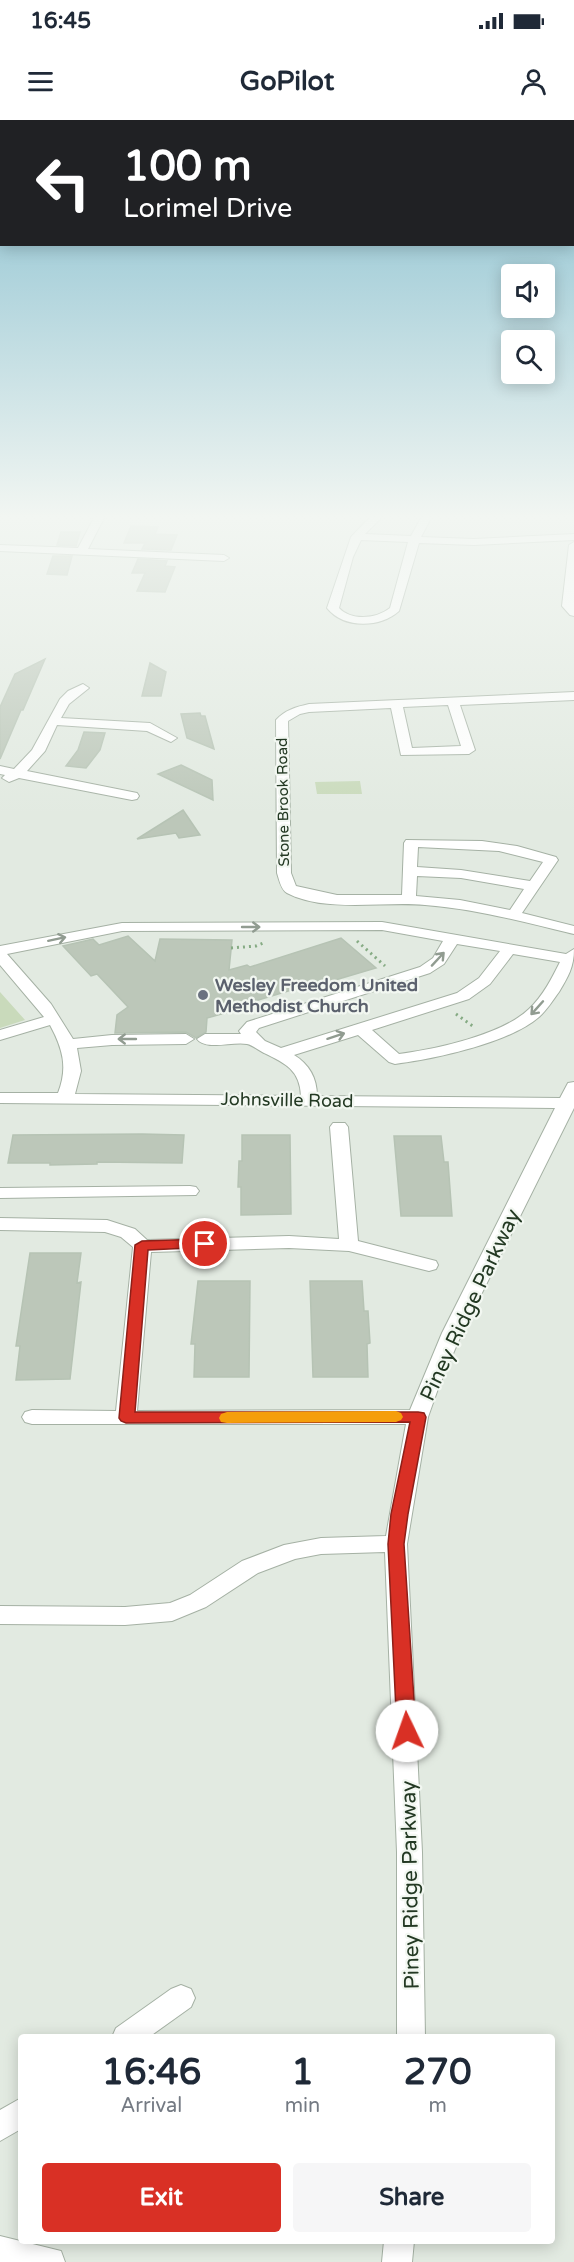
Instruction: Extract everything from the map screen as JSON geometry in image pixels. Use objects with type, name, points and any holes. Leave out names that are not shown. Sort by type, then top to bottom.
[{"type":"street","points":[[342,616],[364,620],[387,616]]},
{"type":"street","points":[[0,783],[31,760],[59,706],[67,697],[83,688]]},
{"type":"street","points":[[571,697],[574,712]]},
{"type":"street","name":"Stone Brook Road","points":[[571,697],[309,708],[296,711],[282,720],[284,873],[290,890],[302,894],[409,900],[481,908],[574,930]]},
{"type":"street","points":[[396,705],[406,752],[469,750],[453,702]]},
{"type":"street","points":[[53,721],[150,727],[171,738]]},
{"type":"street","points":[[0,770],[132,796]]},
{"type":"street","points":[[409,900],[411,843],[483,846],[529,851],[551,860],[513,916]]},
{"type":"street","points":[[410,871],[461,874],[533,886]]},
{"type":"street","points":[[0,951],[122,927],[382,926],[571,957],[559,981],[533,1014],[511,1027],[486,1037],[412,1058],[395,1059],[360,1028]]},
{"type":"street","points":[[252,1040],[247,1031],[253,1024],[425,970],[440,961],[453,938]]},
{"type":"street","points":[[280,1054],[478,989],[491,976],[510,947]]},
{"type":"street","points":[[0,956],[53,1020],[69,1044],[74,1070],[65,1098]]},
{"type":"street","points":[[0,1035],[53,1020]]},
{"type":"street","points":[[69,1044],[112,1040],[186,1039]]},
{"type":"street","points":[[205,1039],[252,1040],[280,1054],[298,1066],[306,1076],[309,1100]]},
{"type":"street","name":"Johnsville Road","points":[[0,1098],[309,1100],[571,1097]]},
{"type":"street","name":"Piney Ridge Parkway","points":[[411,2034],[413,1934],[409,1778],[396,1544],[399,1514],[418,1417],[429,1386],[452,1333],[571,1097]]},
{"type":"street","points":[[339,1127],[349,1245]]},
{"type":"street","points":[[0,1193],[190,1191]]},
{"type":"street","points":[[76,1224],[80,1192]]},
{"type":"street","points":[[0,1224],[107,1226],[128,1233],[142,1245],[289,1242],[349,1245],[429,1264]]},
{"type":"street","points":[[126,1418],[142,1245]]},
{"type":"street","points":[[32,1417],[418,1417]]},
{"type":"street","points":[[0,1615],[125,1616],[172,1612],[198,1601],[250,1567],[292,1551],[321,1546],[396,1544]]},
{"type":"street","points":[[130,2034],[181,1998]]},
{"type":"street","points":[[0,2127],[18,2114]]},
{"type":"street","points":[[397,2262],[399,2244]]},
{"type":"street","points":[[0,2251],[50,2262]]},
{"type":"path","points":[[231,948],[256,946],[274,939]]},
{"type":"path","points":[[355,939],[399,980]]},
{"type":"path","points":[[441,1003],[486,1037]]},
{"type":"green space","points":[[360,781],[362,794],[317,794],[315,782]]},
{"type":"green space","points":[[0,992],[25,1020],[0,1028]]},
{"type":"building","points":[[45,659],[0,759],[0,707],[15,674]]},
{"type":"building","points":[[150,663],[166,672],[161,696],[142,696]]},
{"type":"building","points":[[200,713],[201,716],[205,716],[214,749],[187,738],[181,714]]},
{"type":"building","points":[[84,732],[105,733],[100,750],[86,768],[66,766],[78,750]]},
{"type":"building","points":[[181,765],[212,780],[213,800],[158,774]]},
{"type":"building","points":[[183,810],[200,835],[179,838],[176,833],[137,839]]},
{"type":"building","name":"Wesley Freedom United Methodist Church","points":[[128,936],[155,961],[160,939],[232,940],[229,970],[247,965],[250,967],[341,938],[376,968],[322,984],[318,982],[255,1001],[258,1004],[207,1018],[206,1032],[196,1038],[186,1032],[115,1033],[117,1015],[128,1007],[97,974],[91,976],[63,946],[93,939],[99,945]]},
{"type":"building","points":[[13,1135],[184,1135],[182,1163],[97,1162],[97,1164],[50,1165],[50,1163],[8,1163]]},
{"type":"building","points":[[242,1135],[290,1135],[291,1214],[241,1215],[241,1187],[238,1187],[239,1161],[242,1161]]},
{"type":"building","points":[[394,1136],[441,1136],[444,1162],[448,1162],[452,1216],[401,1216]]},
{"type":"building","points":[[30,1253],[81,1253],[77,1283],[81,1282],[70,1379],[16,1380],[20,1346],[16,1346]]},
{"type":"building","points":[[198,1281],[250,1281],[249,1377],[194,1377],[195,1344],[191,1344]]},
{"type":"building","points":[[310,1281],[362,1281],[364,1311],[368,1311],[370,1343],[367,1344],[368,1377],[313,1377]]},
{"type":"slow traffic","points":[[227,1418],[396,1417]]},
{"type":"place","name":"Wesley Freedom United Methodist Church","points":[[203,995]]},
{"type":"route","points":[[205,1244],[142,1245],[126,1418],[418,1417],[399,1514],[396,1544],[407,1731]]}]
